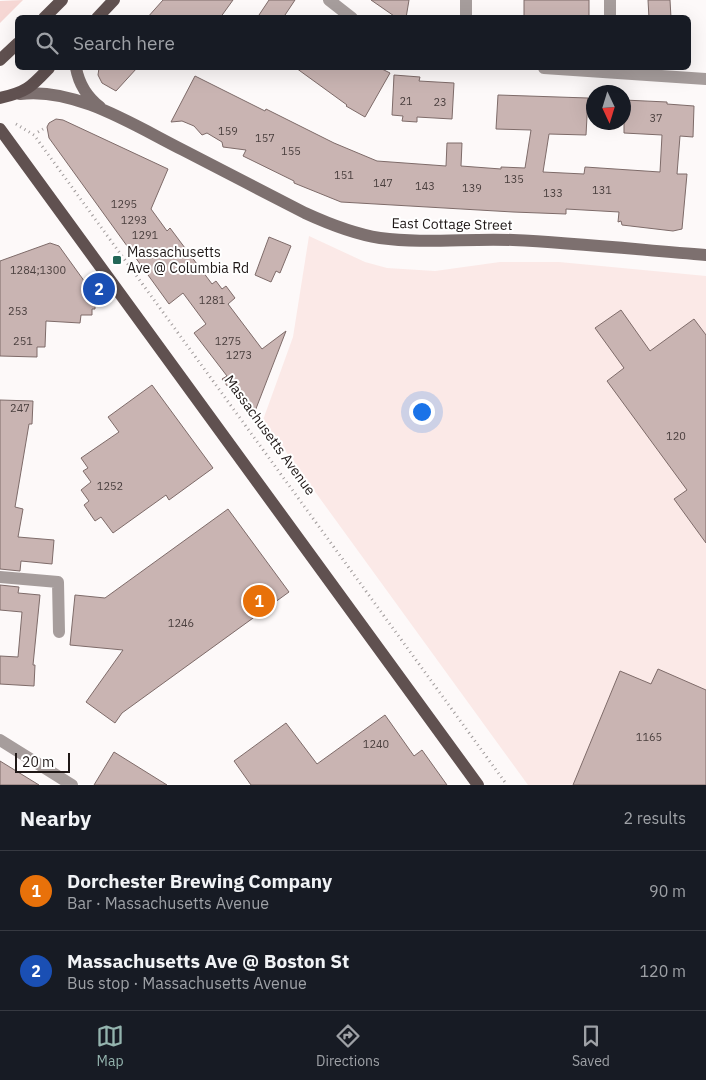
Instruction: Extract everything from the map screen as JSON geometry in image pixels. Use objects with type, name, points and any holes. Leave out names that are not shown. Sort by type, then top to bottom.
[{"type":"main road","points":[[47,15],[62,0]]},
{"type":"main road","points":[[100,15],[114,0]]},
{"type":"main road","points":[[0,60],[15,46]]},
{"type":"main road","points":[[0,98],[20,94],[47,70]]},
{"type":"main road","points":[[4,124],[478,785]]},
{"type":"street","points":[[329,0],[348,15]]},
{"type":"street","points":[[466,0],[466,15]]},
{"type":"street","points":[[610,0],[610,15]]},
{"type":"street","name":"East Cottage Street","points":[[76,70],[84,90],[95,103],[106,111]]},
{"type":"street","points":[[613,70],[706,79]]},
{"type":"street","name":"East Cottage Street","points":[[20,94],[40,93],[64,97],[106,111],[305,213],[336,226],[367,235],[411,240],[492,239],[538,241],[706,255]]},
{"type":"street","points":[[0,577],[58,582],[59,632]]},
{"type":"street","points":[[0,740],[72,785]]},
{"type":"path","name":"Massachusetts Avenue","points":[[4,124],[34,135],[507,785]]},
{"type":"path","points":[[38,132],[42,129]]},
{"type":"shaded area","points":[[23,0],[0,23],[0,1]]},
{"type":"shaded area","points":[[309,236],[365,262],[387,268],[435,271],[500,262],[559,262],[706,276],[706,785],[528,785],[263,420],[293,337]]},
{"type":"building","points":[[163,0],[233,0],[222,15],[150,15]]},
{"type":"building","points":[[269,0],[295,0],[285,15],[259,15]]},
{"type":"building","points":[[371,0],[409,0],[406,15],[393,15]]},
{"type":"building","points":[[524,0],[589,0],[589,15],[524,15]]},
{"type":"building","points":[[648,0],[670,0],[671,15],[649,15]]},
{"type":"building","points":[[99,70],[135,70],[116,91],[102,83],[98,75]]},
{"type":"building","points":[[299,70],[384,70],[390,73],[365,117]]},
{"type":"building","points":[[394,75],[420,77],[419,81],[454,83],[452,119],[417,117],[417,122],[402,121],[403,116],[392,115]]},
{"type":"building","points":[[195,76],[265,111],[266,109],[334,143],[377,161],[446,166],[447,143],[462,143],[461,166],[501,169],[501,167],[525,168],[531,130],[496,129],[498,95],[586,98],[586,135],[549,134],[543,172],[584,174],[585,167],[660,172],[662,135],[624,133],[624,130],[631,130],[631,100],[667,102],[667,104],[694,106],[693,137],[680,136],[677,174],[687,174],[682,229],[673,231],[622,225],[621,221],[618,222],[619,212],[566,209],[566,214],[341,202],[294,183],[294,181],[243,156],[246,150],[223,147],[222,142],[207,133],[202,135],[194,126],[182,121],[171,122]]},
{"type":"building","points":[[56,119],[63,120],[168,169],[151,209],[167,231],[170,228],[212,284],[216,281],[222,289],[226,286],[235,298],[228,304],[262,349],[286,331],[252,419],[222,379],[227,376],[194,333],[206,324],[183,293],[169,304],[49,138],[47,127],[49,123]]},
{"type":"building","points":[[269,237],[291,246],[280,273],[276,271],[271,282],[255,275]]},
{"type":"building","points":[[50,243],[59,246],[95,296],[95,309],[92,309],[92,315],[81,315],[80,323],[46,321],[45,347],[37,347],[37,357],[0,356],[0,261]]},
{"type":"building","points":[[621,310],[650,351],[694,319],[706,335],[706,543],[674,499],[687,490],[607,381],[624,368],[595,328]]},
{"type":"building","points":[[152,385],[213,468],[169,500],[166,495],[113,533],[101,517],[95,521],[84,505],[89,501],[81,490],[91,482],[83,471],[88,468],[81,458],[119,432],[108,417]]},
{"type":"building","points":[[0,400],[33,401],[32,424],[29,424],[15,507],[23,509],[18,537],[54,540],[52,564],[21,561],[20,571],[0,569]]},
{"type":"building","points":[[228,509],[289,592],[122,713],[115,723],[86,702],[123,650],[70,645],[75,595],[105,598]]},
{"type":"building","points":[[0,585],[19,587],[18,593],[40,595],[33,665],[35,665],[34,686],[0,684],[0,656],[18,657],[22,612],[0,610]]},
{"type":"building","points":[[658,669],[706,690],[706,785],[573,785],[620,671],[651,684]]},
{"type":"building","points":[[385,715],[414,756],[422,750],[447,785],[251,785],[234,761],[286,723],[317,764]]},
{"type":"building","points":[[114,752],[167,785],[94,785]]},
{"type":"building","points":[[0,761],[39,785],[0,785]]},
{"type":"place","name":"Massachusetts Ave @ Columbia Rd","points":[[117,260]]},
{"type":"place","name":"Massachusetts Ave @ Boston St","points":[[99,289]]},
{"type":"place","name":"Dorchester Brewing Company","points":[[259,601]]}]
